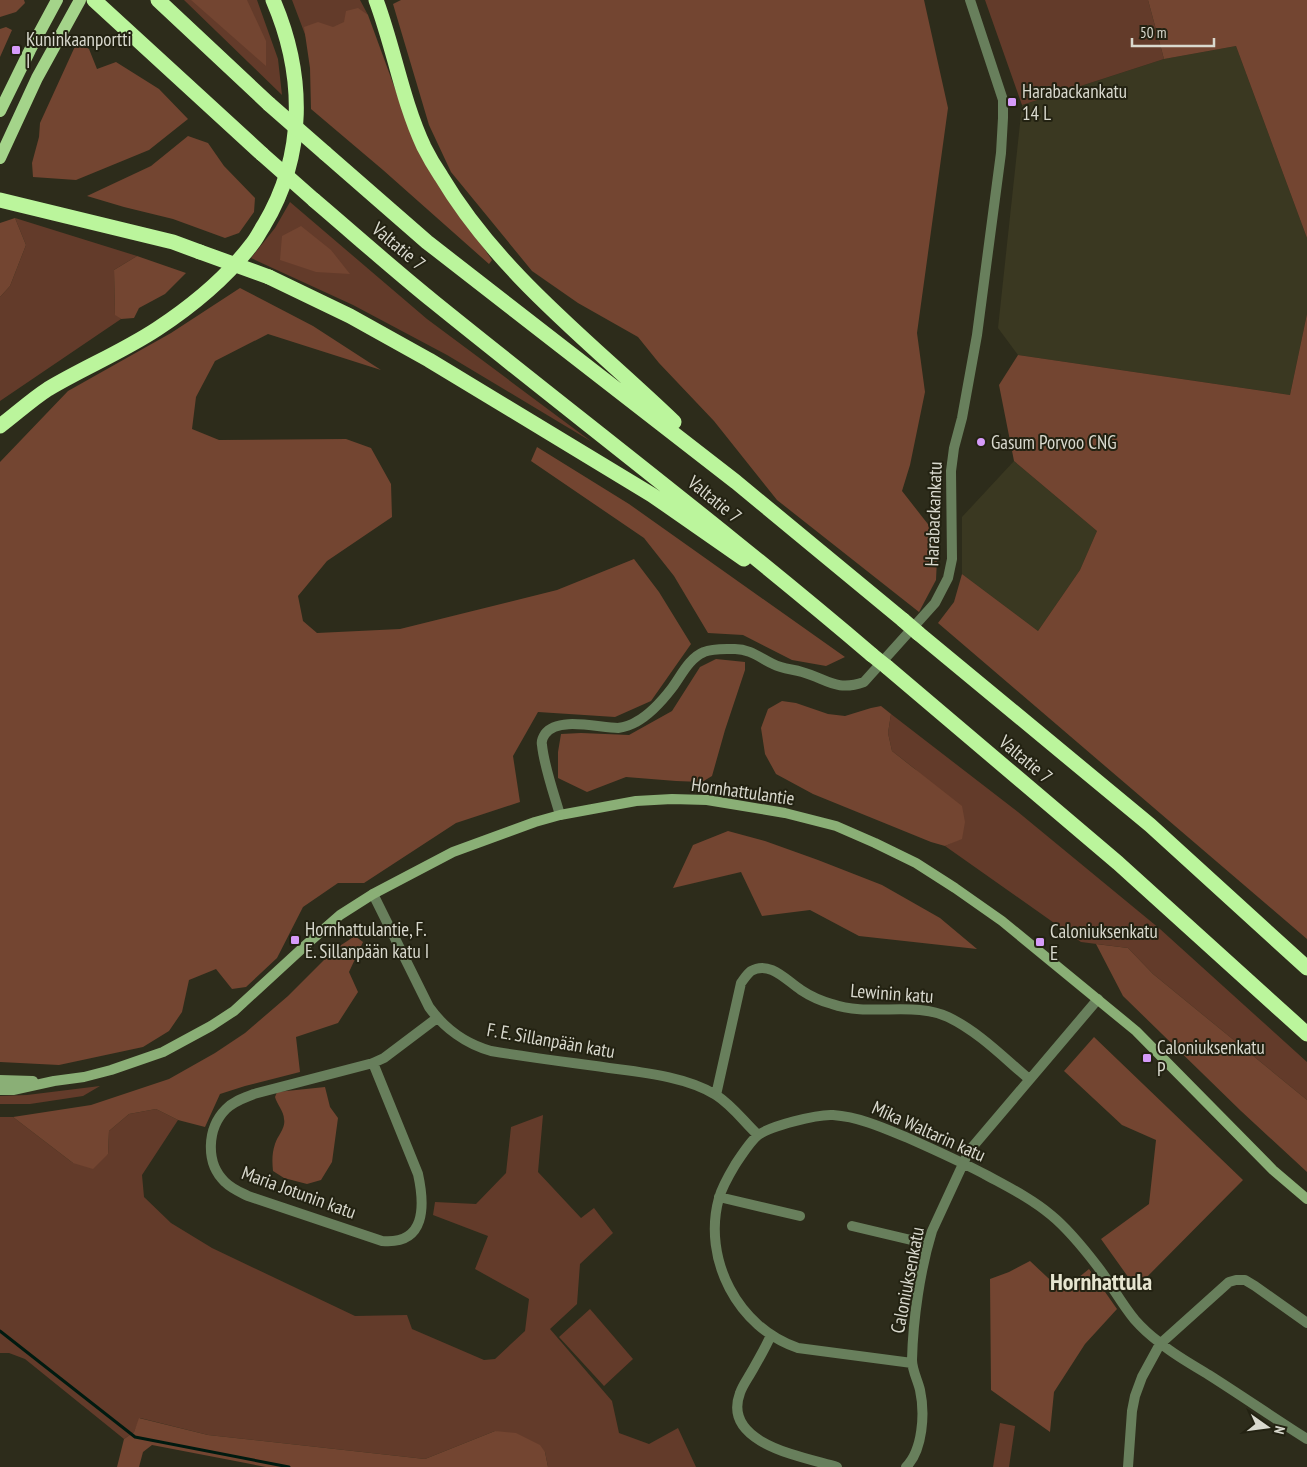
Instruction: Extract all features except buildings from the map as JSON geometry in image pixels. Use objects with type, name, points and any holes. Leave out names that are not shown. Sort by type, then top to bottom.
[{"type":"highway","name":"Valtatie 7","points":[[94,0],[314,200],[433,301],[799,592],[1118,863],[1307,1034]]},
{"type":"highway","name":"Valtatie 7","points":[[158,0],[269,104],[427,242],[736,482],[1150,825],[1307,968]]},
{"type":"highway","points":[[0,426],[46,390],[157,329],[198,299],[228,273],[253,243],[282,189],[293,155],[297,122],[293,64],[284,29],[273,0]]},
{"type":"highway","points":[[376,0],[400,83],[424,147],[455,199],[491,246],[555,314],[736,482]]},
{"type":"highway","points":[[0,200],[173,242],[269,277],[350,316],[429,360],[652,495],[733,552],[799,592]]},
{"type":"main road","points":[[0,111],[57,0]]},
{"type":"main road","points":[[0,158],[37,78],[80,0]]},
{"type":"street","name":"Harabackankatu","points":[[560,815],[541,743],[545,733],[559,725],[575,724],[620,728],[634,723],[657,706],[693,660],[704,652],[715,649],[737,649],[749,652],[761,656],[770,663],[784,669],[801,672],[831,684],[852,686],[864,682],[935,603],[948,578],[952,559],[951,472],[954,448],[962,418],[977,335],[1003,118],[1003,100],[970,0]]},
{"type":"street","name":"Hornhattulantie","points":[[0,1090],[13,1090],[84,1077],[163,1052],[234,1011],[340,915],[373,894],[453,852],[505,832],[560,815],[636,801],[707,800],[785,813],[836,826],[916,863],[955,888],[1002,921],[1136,1030],[1273,1170],[1307,1199]]},
{"type":"street","name":"F. E. Sillanpään katu","points":[[373,894],[429,1007],[437,1018],[469,1042],[491,1051],[642,1072],[701,1088],[716,1095],[734,1109],[758,1135]]},
{"type":"street","name":"Lewinin katu","points":[[716,1095],[741,983],[750,972],[759,969],[769,969],[777,972],[809,995],[829,1004],[848,1009],[864,1011],[909,1010],[947,1016],[979,1035],[1029,1079]]},
{"type":"street","name":"Caloniuksenkatu","points":[[906,1467],[915,1457],[922,1430],[922,1399],[912,1363],[916,1308],[932,1231],[969,1151],[1098,999]]},
{"type":"street","name":"Maria Jotunin katu","points":[[373,1063],[418,1174],[422,1207],[417,1227],[411,1235],[403,1240],[382,1241],[248,1196],[224,1182],[213,1162],[211,1140],[219,1118],[227,1108],[254,1094],[373,1063],[384,1058],[437,1018]]},
{"type":"street","name":"Hornhattulantie","points":[[0,1080],[54,1081]]},
{"type":"street","name":"Mika Waltarin katu","points":[[912,1363],[798,1348],[783,1343],[771,1335],[740,1306],[724,1280],[716,1249],[714,1231],[719,1197],[739,1158],[758,1135],[789,1122],[831,1115],[867,1121],[963,1163],[1020,1194],[1052,1215],[1097,1266],[1136,1322],[1160,1344],[1307,1438]]},
{"type":"street","points":[[719,1197],[800,1216]]},
{"type":"street","points":[[852,1226],[928,1244]]},
{"type":"street","points":[[1128,1467],[1135,1396],[1142,1377],[1160,1344],[1229,1282],[1245,1280],[1307,1323]]},
{"type":"street","points":[[771,1335],[740,1392],[737,1403],[738,1418],[744,1428],[756,1439],[768,1446],[837,1467]]},
{"type":"shaded area","points":[[0,0],[24,0],[25,3],[16,12],[0,17]]},
{"type":"shaded area","points":[[184,0],[257,0],[278,59],[282,95]]},
{"type":"shaded area","points":[[191,0],[247,0],[266,41],[266,66]]},
{"type":"shaded area","points":[[292,0],[360,0],[368,15],[306,37]]},
{"type":"shaded area","points":[[401,0],[924,0],[948,108],[917,333],[925,392],[910,465],[902,491],[938,537],[936,580],[919,612],[777,500],[714,421],[659,363],[638,337],[578,303],[532,271],[451,172],[429,125],[393,4]]},
{"type":"shaded area","points":[[985,0],[1148,0],[1164,59],[1022,105]]},
{"type":"shaded area","points":[[1148,0],[1307,0],[1307,238],[1236,46],[1164,59]]},
{"type":"shaded area","points":[[358,8],[368,15],[412,135],[492,260],[489,264],[311,109],[310,68],[304,27],[318,22],[333,27],[344,22],[346,11]]},
{"type":"shaded area","points":[[6,27],[12,30],[0,57],[0,29]]},
{"type":"shaded area","points":[[77,42],[89,49],[97,69],[116,62],[159,89],[188,119],[149,150],[76,180],[33,177],[32,163],[39,137],[40,123]]},
{"type":"shaded area","points":[[1236,46],[1307,238],[1307,314],[1290,395],[1018,355],[998,328],[1022,105],[1164,59]]},
{"type":"shaded area","points":[[188,136],[208,143],[224,166],[255,198],[254,212],[239,233],[225,238],[173,219],[87,196],[151,166]]},
{"type":"shaded area","points":[[290,202],[427,319],[592,442],[447,355],[353,305],[251,258],[275,228]]},
{"type":"shaded area","points":[[15,218],[137,256],[114,270],[115,314],[121,319],[0,401],[0,297],[10,286],[26,245]]},
{"type":"shaded area","points":[[15,218],[26,245],[10,286],[0,297],[0,223]]},
{"type":"shaded area","points":[[301,226],[331,250],[350,274],[316,272],[280,260],[282,236]]},
{"type":"shaded area","points":[[137,256],[186,273],[165,294],[139,308],[134,318],[121,319],[115,315],[114,270]]},
{"type":"shaded area","points":[[240,288],[313,326],[381,370],[268,334],[215,361],[196,397],[192,429],[219,440],[346,439],[371,448],[391,484],[392,517],[327,561],[298,596],[303,621],[317,633],[400,629],[557,590],[634,559],[659,592],[691,644],[651,701],[615,717],[538,712],[513,756],[520,802],[456,823],[364,883],[338,883],[303,907],[277,958],[246,987],[232,989],[216,969],[189,980],[182,1012],[169,1031],[143,1047],[59,1065],[0,1062],[0,462],[68,391],[171,333]]},
{"type":"shaded area","points":[[1307,314],[1307,939],[938,623],[954,602],[962,574],[1038,631],[1080,570],[1097,531],[1014,461],[999,385],[1018,355],[1290,395]]},
{"type":"shaded area","points":[[537,447],[629,504],[845,657],[826,666],[792,660],[743,635],[708,633],[674,576],[644,538],[531,461]]},
{"type":"shaded area","points":[[1014,461],[1097,531],[1080,570],[1038,631],[962,574],[962,517]]},
{"type":"shaded area","points":[[716,659],[745,662],[745,670],[712,776],[702,782],[626,777],[587,792],[558,778],[558,752],[561,734],[629,735],[672,711],[700,667]]},
{"type":"shaded area","points":[[782,701],[796,703],[828,714],[845,716],[881,706],[891,714],[888,733],[892,751],[962,806],[965,822],[962,839],[945,846],[931,842],[813,794],[776,774],[765,754],[761,728],[768,709]]},
{"type":"shaded area","points":[[891,714],[1018,812],[1160,929],[1307,1062],[1307,1100],[1153,974],[1128,948],[1081,942],[945,846],[962,838],[915,769],[892,751],[888,733]]},
{"type":"shaded area","points":[[728,831],[765,841],[882,885],[940,918],[977,949],[859,936],[810,910],[762,916],[741,872],[673,888],[693,845]]},
{"type":"shaded area","points":[[355,936],[363,942],[349,972],[358,992],[338,1023],[296,1037],[300,1072],[220,1094],[205,1127],[178,1120],[156,1109],[129,1114],[109,1131],[108,1154],[93,1169],[73,1163],[13,1117],[91,1105],[169,1079],[215,1053],[245,1033],[288,996],[335,949]]},
{"type":"shaded area","points":[[1096,944],[1128,948],[1153,974],[1307,1100],[1307,1172],[1241,1111],[1123,996]]},
{"type":"shaded area","points":[[1094,1037],[1243,1180],[1136,1288],[1101,1239],[1149,1204],[1156,1140],[1122,1125],[1064,1071]]},
{"type":"shaded area","points":[[100,1086],[83,1096],[30,1104],[0,1104],[0,1096],[27,1095]]},
{"type":"shaded area","points":[[325,1087],[330,1107],[338,1118],[332,1162],[321,1180],[307,1184],[284,1178],[273,1171],[272,1157],[274,1147],[284,1122],[283,1114],[275,1097],[277,1092]]},
{"type":"shaded area","points":[[156,1109],[178,1120],[142,1175],[144,1197],[171,1223],[212,1248],[355,1316],[407,1315],[412,1329],[484,1360],[495,1359],[525,1331],[529,1299],[475,1269],[488,1236],[433,1215],[435,1202],[476,1204],[506,1173],[511,1127],[543,1115],[538,1172],[581,1218],[594,1208],[613,1233],[580,1264],[577,1304],[550,1329],[612,1401],[619,1433],[649,1444],[678,1428],[696,1467],[548,1467],[545,1452],[495,1431],[425,1459],[208,1435],[140,1418],[134,1432],[124,1439],[25,1359],[9,1353],[0,1353],[0,1117],[13,1117],[73,1163],[108,1154],[109,1131],[129,1114]]},
{"type":"shaded area","points":[[1030,1261],[1062,1291],[1089,1269],[1117,1309],[1085,1344],[1054,1392],[1050,1432],[991,1390],[990,1279]]},
{"type":"shaded area","points":[[590,1309],[633,1359],[604,1386],[559,1337]]},
{"type":"shaded area","points":[[139,1418],[208,1435],[425,1459],[495,1431],[516,1433],[540,1445],[545,1452],[548,1467],[266,1467],[152,1445],[143,1452],[139,1467],[117,1467],[124,1439],[134,1432]]},
{"type":"shaded area","points":[[1000,1423],[1015,1426],[1009,1467],[993,1467]]},
{"type":"waterway","points":[[0,1331],[135,1437],[289,1467]]},
{"type":"place","name":"Kuninkaanportti I","points":[[16,50]]},
{"type":"place","name":"Harabackankatu 14 L","points":[[1012,102]]},
{"type":"place","name":"Gasum Porvoo CNG","points":[[981,442]]},
{"type":"place","name":"Hornhattulantie, F. E. Sillanpään katu I","points":[[295,940]]},
{"type":"place","name":"Caloniuksenkatu E","points":[[1040,942]]},
{"type":"place","name":"Caloniuksenkatu P","points":[[1147,1058]]},
{"type":"district","name":"Hornhattula","points":[[1101,1281]]}]
